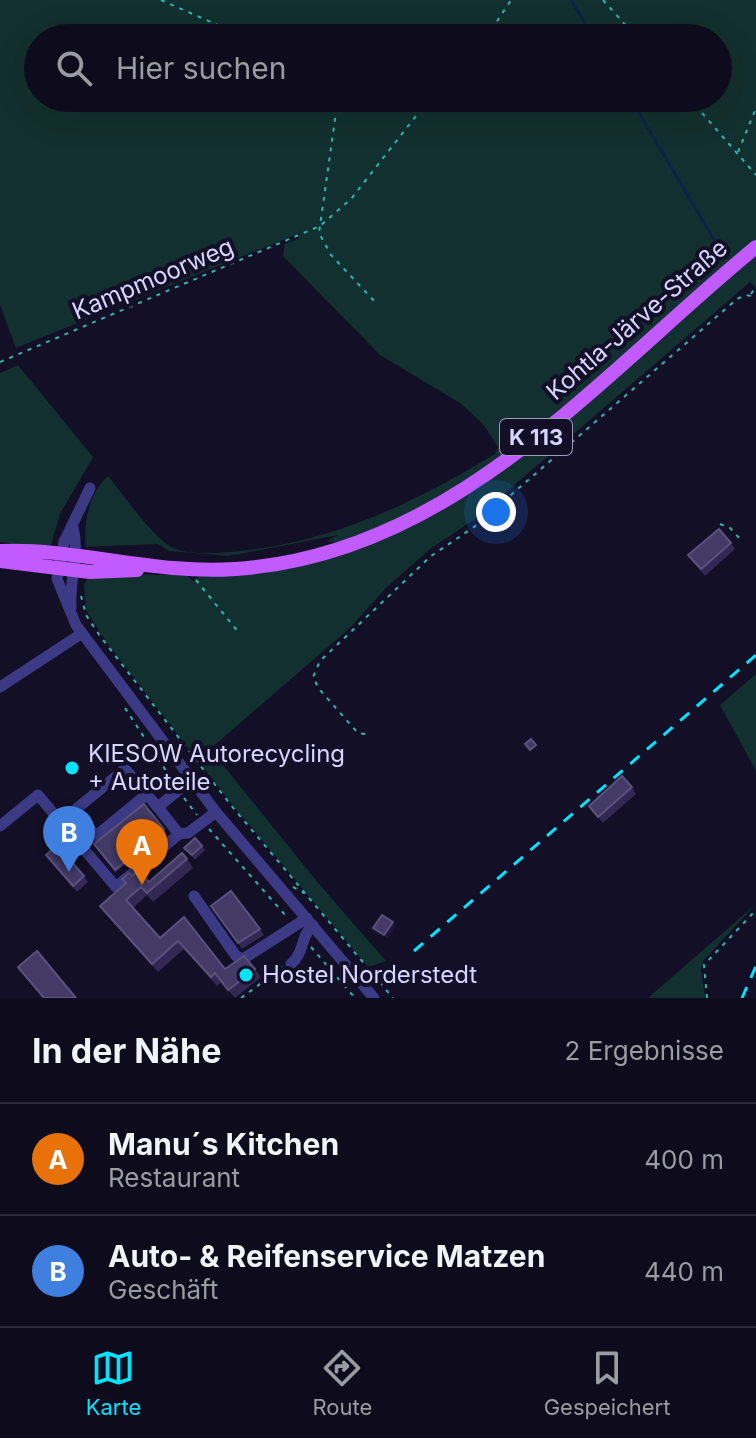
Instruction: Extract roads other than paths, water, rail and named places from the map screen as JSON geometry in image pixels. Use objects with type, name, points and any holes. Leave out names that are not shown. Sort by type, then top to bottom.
[{"type":"main road","name":"Kohtla-Järve-Straße","points":[[0,551],[110,573],[153,568],[237,569],[309,557],[379,535],[488,475],[540,434],[756,247]]},
{"type":"main road","name":"Kohtla-Järve-Straße","points":[[0,561],[67,563]]},
{"type":"street","points":[[90,488],[79,505],[67,563],[72,617],[81,634],[216,812],[374,998]]},
{"type":"street","points":[[0,687],[81,634]]},
{"type":"street","points":[[147,794],[96,836],[75,810],[125,769],[147,794],[158,807],[179,834]]},
{"type":"street","points":[[158,807],[191,780]]},
{"type":"street","points":[[0,826],[38,795],[116,887],[179,834],[188,833],[216,812]]},
{"type":"street","points":[[194,896],[240,959],[310,922]]},
{"type":"street","points":[[291,964],[304,951],[305,933],[310,922]]},
{"type":"waterway","points":[[571,0],[586,24]]},
{"type":"waterway","points":[[638,112],[719,248]]},
{"type":"railway","points":[[414,951],[756,655]]},
{"type":"railway","points":[[742,998],[756,966]]},
{"type":"place","name":"KIESOW Autorecycling + Autoteile","points":[[72,768]]},
{"type":"place","name":"Auto- & Reifenservice Matzen","points":[[69,872]]},
{"type":"place","name":"Manu´s Kitchen","points":[[142,885]]},
{"type":"place","name":"Hostel Norderstedt","points":[[246,975]]}]
